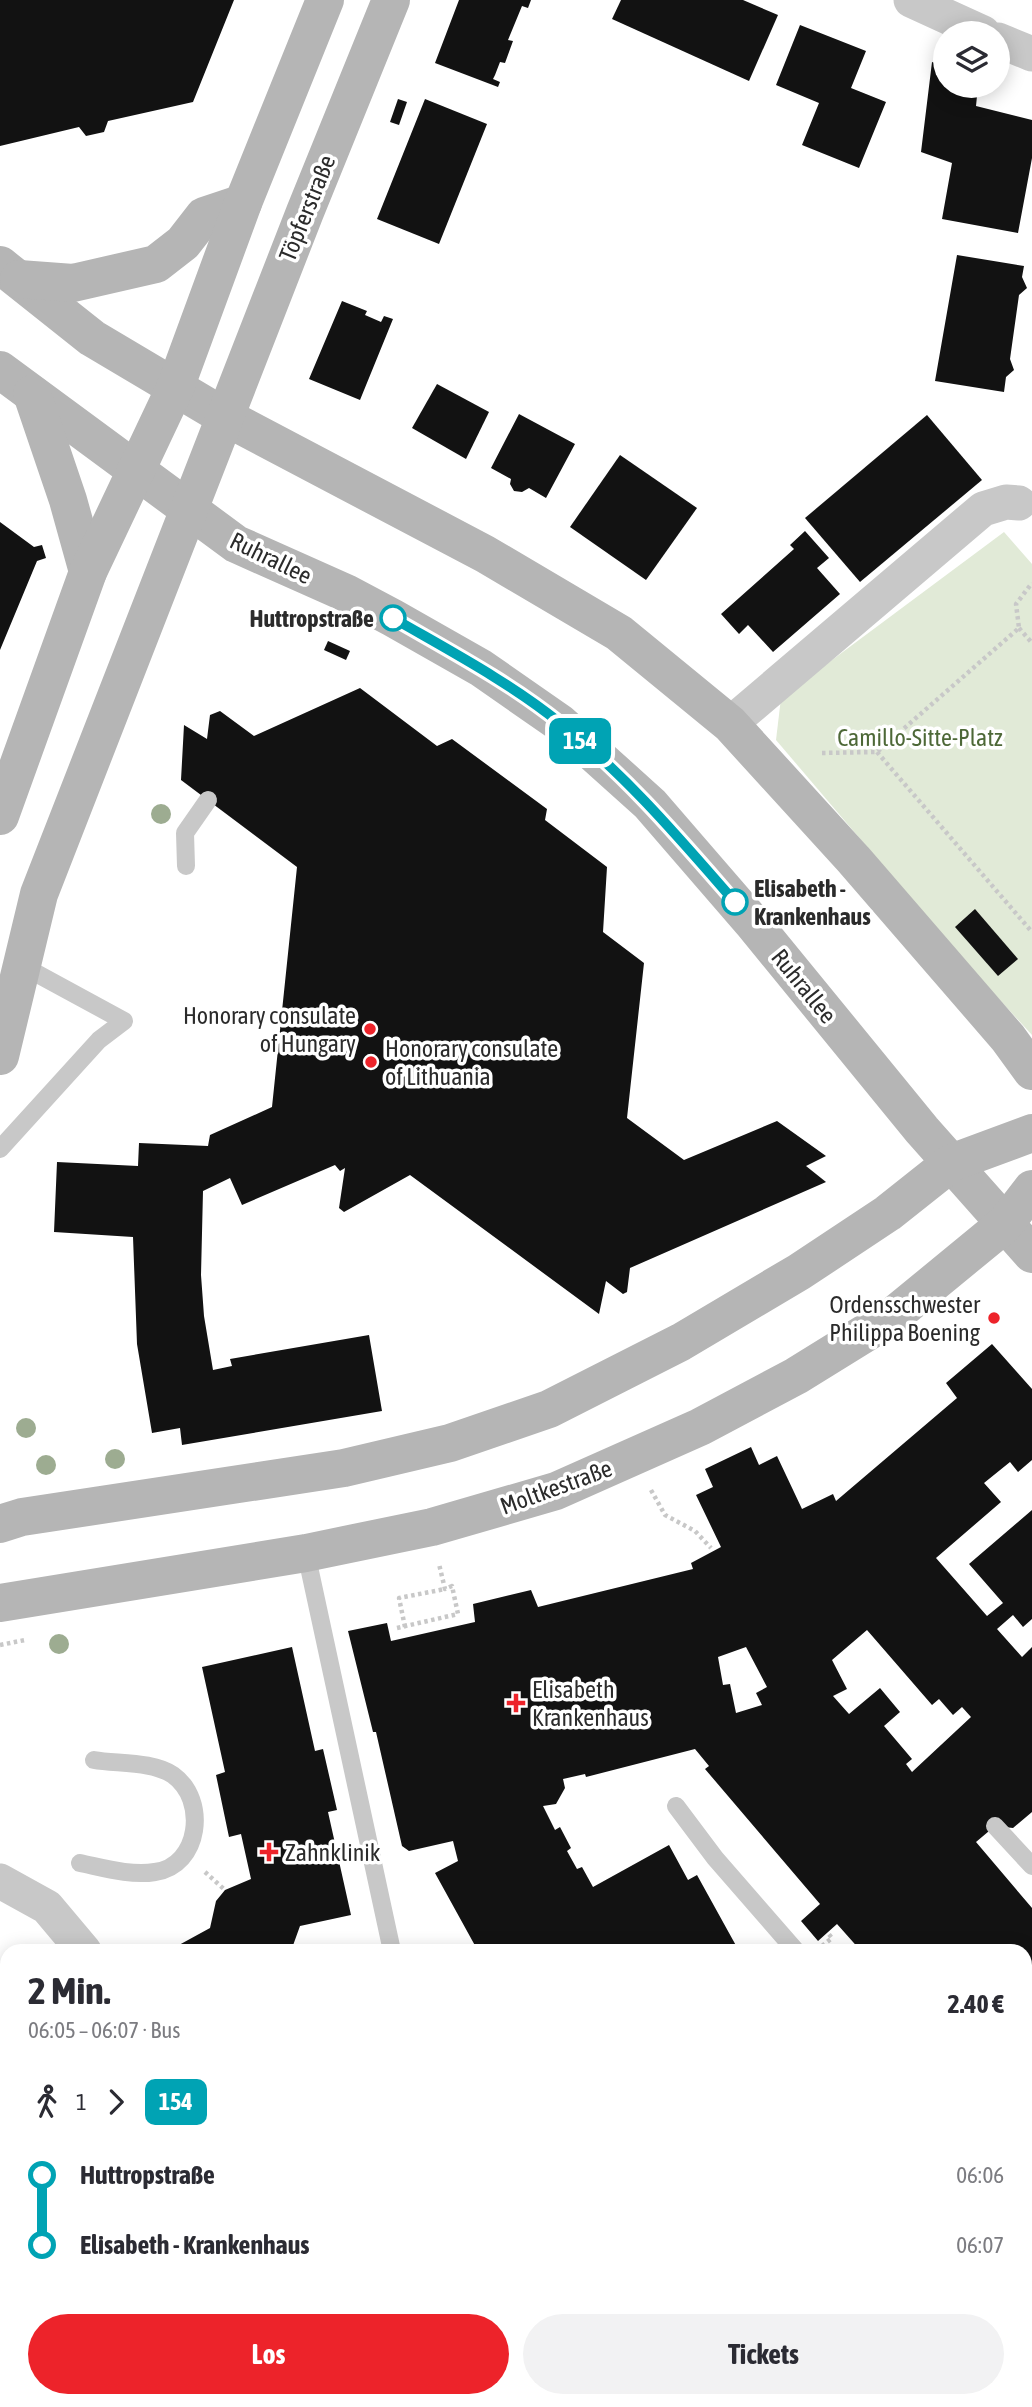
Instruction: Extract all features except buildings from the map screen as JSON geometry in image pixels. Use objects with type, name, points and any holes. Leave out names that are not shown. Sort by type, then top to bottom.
[{"type":"main road","points":[[0,816],[88,572],[175,388],[243,204],[325,0]]},
{"type":"main road","name":"Töpferstraße","points":[[225,417],[391,0]]},
{"type":"main road","points":[[9,272],[73,283],[156,264],[183,243],[204,216],[243,204]]},
{"type":"main road","points":[[9,272],[92,338],[175,388],[485,554],[619,633],[730,724],[854,860],[1008,1038],[1032,1071]]},
{"type":"main road","name":"Ruhrallee","points":[[0,370],[236,544],[346,593],[448,650],[560,723],[650,804],[951,1163],[1032,1254]]},
{"type":"main road","points":[[32,394],[68,500],[88,572]]},
{"type":"main road","points":[[0,1056],[39,894],[225,417]]},
{"type":"main road","points":[[0,1524],[22,1517],[344,1468],[450,1443],[549,1409],[681,1342],[799,1272],[888,1213],[951,1163],[1032,1133]]},
{"type":"main road","name":"Moltkestraße","points":[[0,1603],[306,1553],[432,1527],[556,1491],[688,1433],[796,1376],[892,1316],[1005,1224],[1032,1189]]},
{"type":"street","points":[[911,0],[957,21]]},
{"type":"street","points":[[1010,45],[1032,54]]},
{"type":"street","points":[[730,724],[983,509],[1028,497]]},
{"type":"street","points":[[0,1881],[47,1907],[78,1944]]},
{"type":"lane","points":[[186,866],[184,833],[208,800]]},
{"type":"lane","points":[[0,1149],[99,1040],[124,1021],[21,965]]},
{"type":"lane","points":[[306,1553],[390,1944]]},
{"type":"lane","points":[[80,1863],[138,1873],[157,1872],[173,1866],[184,1854],[195,1825],[195,1806],[186,1789],[172,1774],[146,1766],[94,1760]]},
{"type":"lane","points":[[676,1806],[715,1858],[790,1944]]},
{"type":"lane","points":[[995,1826],[1032,1866]]},
{"type":"path","points":[[1032,583],[1016,604],[1019,628],[1032,643]]},
{"type":"path","points":[[822,753],[877,752],[1019,628]]},
{"type":"path","points":[[877,752],[1032,932]]},
{"type":"path","points":[[648,1483],[665,1515],[695,1531],[711,1548]]},
{"type":"path","points":[[437,1553],[445,1589]]},
{"type":"path","points":[[397,1628],[405,1627],[458,1614],[452,1586],[399,1598],[405,1627]]},
{"type":"path","points":[[0,1645],[25,1640]]},
{"type":"path","points":[[825,1944],[832,1938],[827,1932]]},
{"type":"green space","name":"Camillo-Sitte-Platz","points":[[1004,532],[1032,564],[1032,1035],[964,961],[776,740],[781,698]]},
{"type":"bus line","name":"154","points":[[393,618],[481,668],[560,723],[650,804],[735,902]]},
{"type":"place","name":"Huttropstraße","points":[[393,618]]},
{"type":"place","name":"Elisabeth - Krankenhaus","points":[[735,902]]},
{"type":"place","name":"Honorary consulate of Hungary","points":[[370,1029]]},
{"type":"place","name":"Honorary consulate of Lithuania","points":[[371,1062]]},
{"type":"place","name":"Ordensschwester Philippa Boening","points":[[994,1318]]},
{"type":"place","name":"Elisabeth Krankenhaus","points":[[516,1703]]},
{"type":"place","name":"Zahnklinik","points":[[269,1852]]}]
